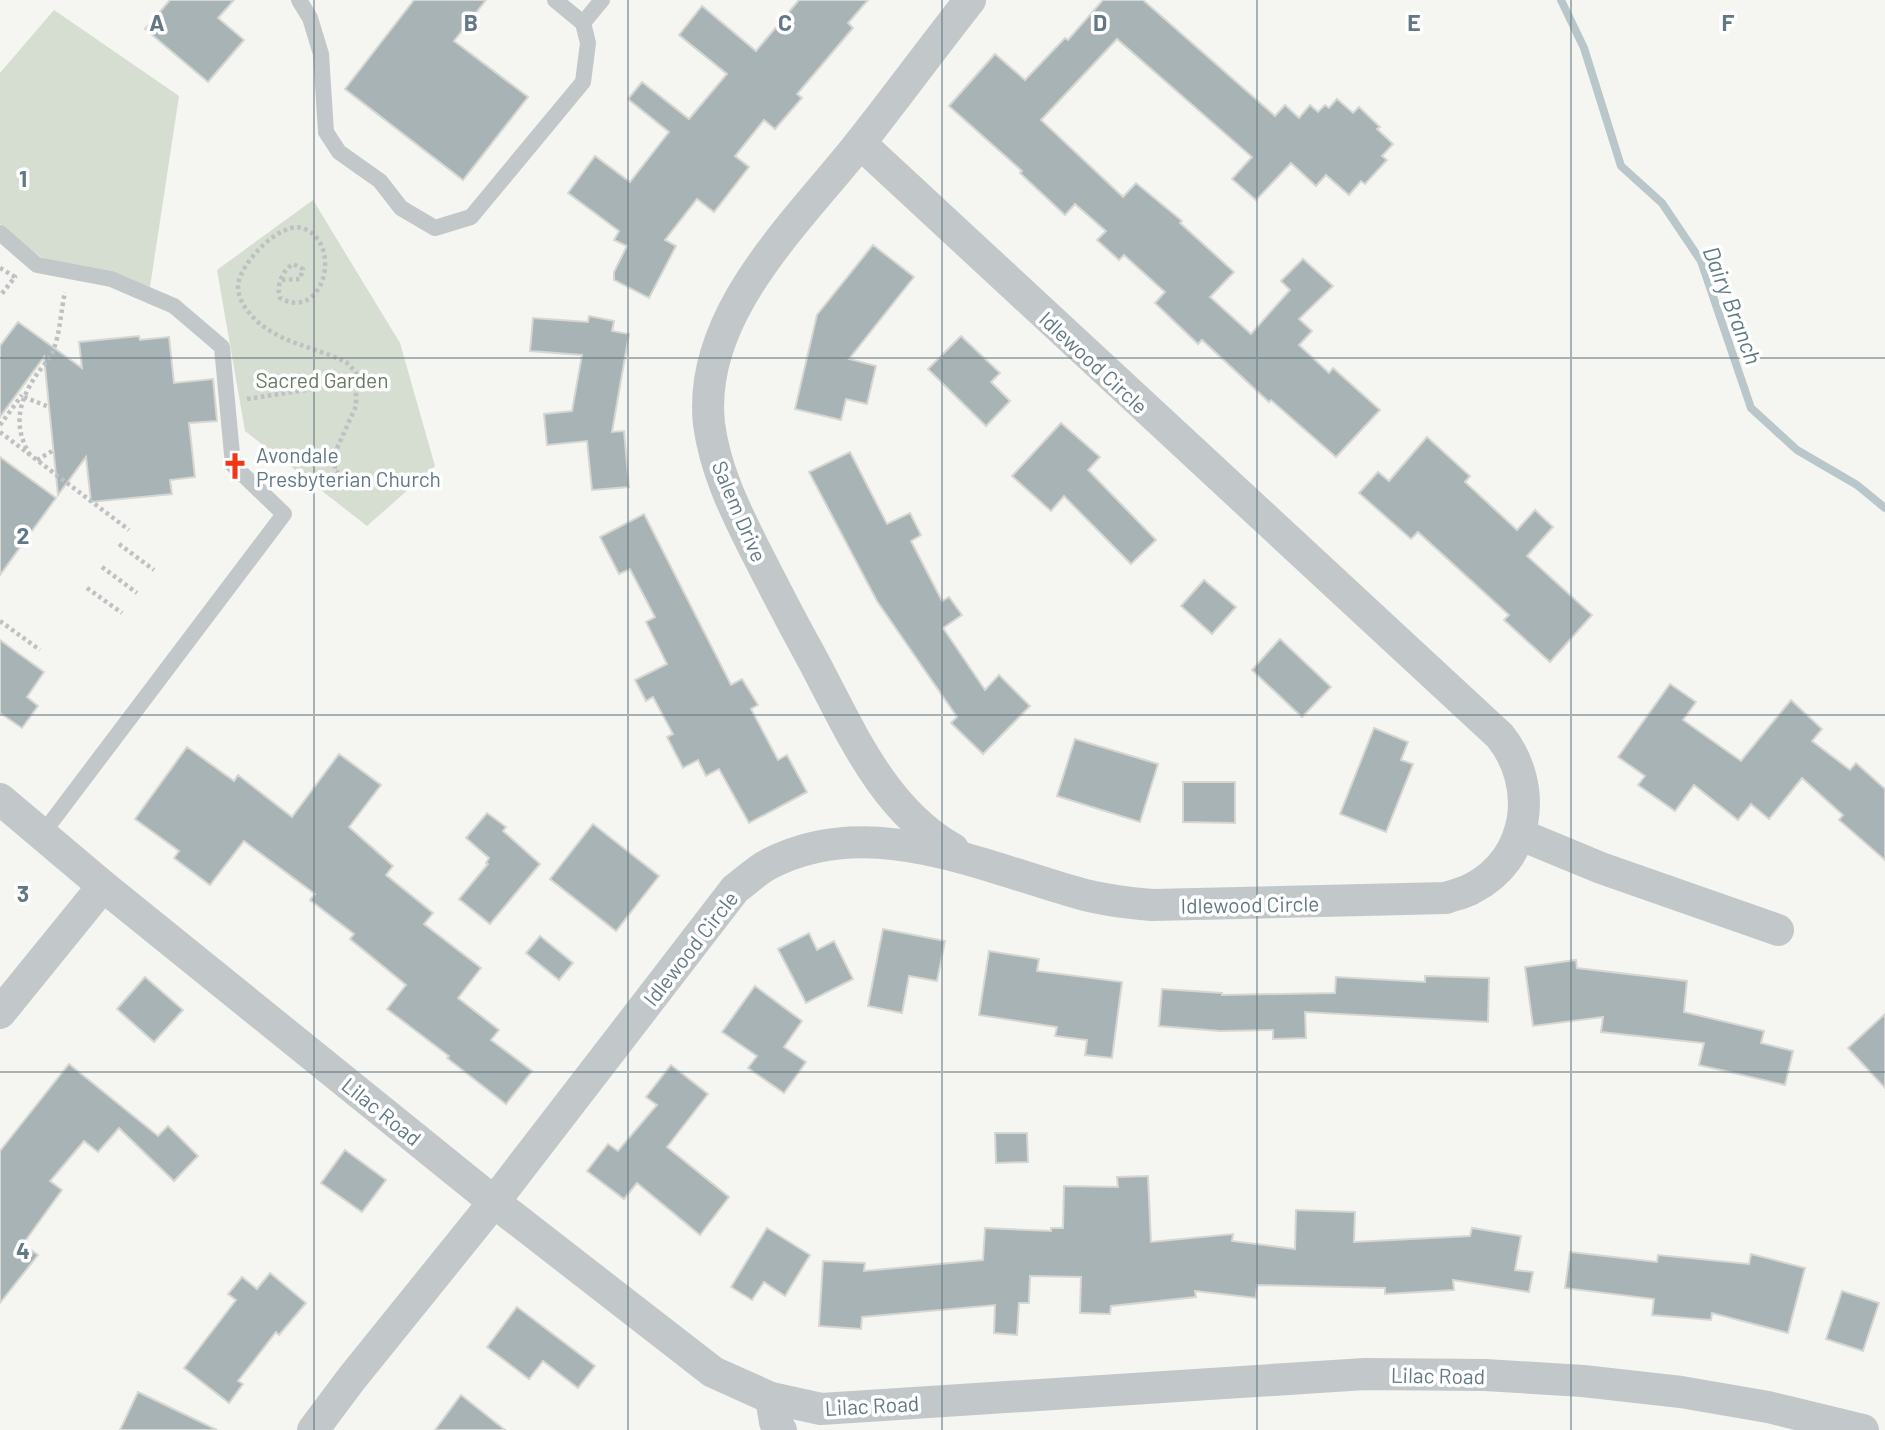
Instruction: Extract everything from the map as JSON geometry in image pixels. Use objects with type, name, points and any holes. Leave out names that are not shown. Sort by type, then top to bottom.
[{"type":"street","name":"Salem Drive","points":[[970,0],[860,143],[791,227],[745,290],[726,325],[713,363],[709,423],[716,463],[732,503],[786,611],[878,780],[906,814],[922,828],[977,863]]},
{"type":"street","name":"Idlewood Circle","points":[[313,1430],[494,1202],[735,889],[767,865],[804,850],[839,842],[890,843],[940,851],[1081,894],[1152,905],[1446,898],[1472,889],[1494,873],[1511,852],[1519,834],[1524,813],[1524,785],[1508,747],[1500,736],[860,143]]},
{"type":"street","name":"Lilac Road","points":[[0,799],[103,886],[494,1202],[713,1372],[771,1398],[821,1409],[1365,1374],[1485,1375],[1583,1381],[1681,1392],[1760,1405],[1863,1430]]},
{"type":"street","points":[[1519,834],[1601,868],[1778,930]]},
{"type":"street","points":[[0,1013],[103,886]]},
{"type":"street","points":[[771,1398],[775,1422],[781,1430]]},
{"type":"lane","points":[[299,0],[310,18],[321,54],[326,132],[338,152],[380,181],[401,208],[435,228],[471,218],[583,82],[588,43],[583,23],[555,0]]},
{"type":"lane","points":[[583,23],[602,0]]},
{"type":"lane","points":[[0,233],[37,265],[111,279],[174,306],[222,347],[233,465],[284,514],[43,833]]},
{"type":"path","points":[[282,279],[300,279],[303,270],[293,264],[287,268],[282,279],[278,293],[280,298],[292,303],[308,299],[321,285],[326,274],[326,261],[314,235],[304,228],[293,227],[273,236],[241,273],[238,287],[241,302],[263,327],[346,362],[356,372],[356,406],[334,455],[335,471],[342,474]]},
{"type":"path","points":[[0,296],[15,277],[1,270]]},
{"type":"path","points":[[0,425],[53,351],[65,292]]},
{"type":"path","points":[[240,400],[357,382]]},
{"type":"path","points":[[27,389],[19,422],[22,441],[30,455]]},
{"type":"path","points":[[24,397],[49,407]]},
{"type":"path","points":[[0,432],[129,530]]},
{"type":"path","points":[[37,460],[54,450]]},
{"type":"path","points":[[119,544],[154,570]]},
{"type":"path","points":[[102,567],[137,593]]},
{"type":"path","points":[[87,588],[122,613]]},
{"type":"path","points":[[0,621],[40,650]]},
{"type":"green space","points":[[54,10],[179,96],[150,287],[42,258],[0,224],[0,73]]},
{"type":"green space","name":"Sacred Garden","points":[[313,200],[400,343],[435,466],[367,526],[245,431],[217,270]]},
{"type":"building","points":[[170,0],[234,0],[218,18],[244,40],[208,82],[145,29]]},
{"type":"building","points":[[414,0],[486,0],[454,41],[528,97],[463,180],[345,89]]},
{"type":"building","points":[[799,0],[868,0],[848,23],[853,28],[797,94],[802,98],[775,129],[764,120],[735,156],[749,167],[714,212],[697,199],[665,240],[676,246],[649,298],[614,280],[614,272],[627,246],[614,240],[619,231],[568,193],[595,156],[630,182],[669,132],[628,99],[642,82],[689,119],[727,74],[679,35],[702,6],[756,51]]},
{"type":"building","points":[[1103,0],[1143,0],[1275,116],[1285,105],[1299,118],[1310,105],[1318,112],[1325,105],[1329,108],[1337,99],[1353,113],[1359,107],[1393,144],[1382,156],[1387,160],[1365,184],[1361,181],[1349,195],[1326,175],[1316,186],[1291,163],[1256,200],[1232,179],[1252,157],[1117,39],[1041,120],[1123,197],[1136,183],[1182,221],[1180,223],[1234,272],[1210,297],[1251,334],[1290,290],[1281,281],[1303,259],[1333,286],[1299,319],[1312,331],[1299,345],[1329,373],[1333,368],[1380,410],[1336,457],[1271,400],[1269,402],[1202,340],[1198,344],[1155,303],[1165,292],[1124,255],[1119,260],[1097,240],[1106,231],[1075,204],[1065,215],[1020,173],[1022,171],[949,106],[995,54],[1025,80],[1065,38],[1068,40]]},
{"type":"building","points":[[873,245],[914,277],[849,359],[876,366],[867,404],[846,399],[841,420],[795,409],[817,315]]},
{"type":"building","points":[[589,316],[614,321],[612,331],[629,334],[612,432],[624,431],[629,487],[592,490],[587,441],[547,445],[544,414],[572,411],[582,355],[530,351],[533,318],[588,322]]},
{"type":"building","points":[[18,322],[82,368],[79,342],[139,336],[140,340],[169,337],[174,383],[213,379],[217,421],[189,423],[195,477],[170,480],[172,494],[91,502],[86,457],[58,495],[44,357],[0,417],[0,346]]},
{"type":"building","points":[[961,336],[1000,373],[991,382],[1010,401],[986,426],[928,369]]},
{"type":"building","points":[[1061,423],[1100,457],[1088,470],[1156,540],[1131,564],[1064,496],[1051,511],[1012,476]]},
{"type":"building","points":[[1427,437],[1470,476],[1465,482],[1517,530],[1535,510],[1553,527],[1527,556],[1592,615],[1550,662],[1504,620],[1509,615],[1418,532],[1411,539],[1359,493],[1378,472],[1389,481]]},
{"type":"building","points":[[850,452],[887,524],[910,513],[921,535],[911,541],[942,601],[949,597],[962,615],[943,628],[985,690],[999,675],[1030,706],[983,754],[951,723],[957,717],[877,601],[809,472]]},
{"type":"building","points":[[0,457],[56,498],[0,575]]},
{"type":"building","points":[[644,514],[731,685],[742,679],[758,705],[751,709],[778,760],[787,755],[807,792],[749,823],[719,769],[706,776],[698,760],[683,768],[667,737],[673,734],[653,697],[646,701],[635,680],[667,664],[646,622],[655,617],[630,569],[619,574],[600,537]]},
{"type":"building","points":[[1204,580],[1236,607],[1212,634],[1181,606]]},
{"type":"building","points":[[1280,639],[1331,687],[1302,717],[1252,670]]},
{"type":"building","points":[[0,640],[44,672],[27,697],[38,706],[22,728],[0,713]]},
{"type":"building","points":[[1670,684],[1696,702],[1683,720],[1741,761],[1791,700],[1822,729],[1812,741],[1850,770],[1856,763],[1885,789],[1885,860],[1839,820],[1843,815],[1802,778],[1769,819],[1751,804],[1738,820],[1694,785],[1675,811],[1638,785],[1645,776],[1618,757]]},
{"type":"building","points":[[1374,728],[1408,742],[1401,760],[1413,764],[1386,832],[1340,814]]},
{"type":"building","points":[[1075,739],[1158,764],[1140,822],[1057,796]]},
{"type":"building","points":[[187,747],[234,781],[238,775],[292,817],[339,754],[381,785],[349,827],[393,866],[386,875],[433,913],[424,924],[481,968],[458,998],[499,1030],[491,1040],[532,1071],[506,1104],[387,1009],[406,985],[350,939],[354,934],[310,900],[315,894],[244,841],[210,885],[174,858],[179,851],[135,819]]},
{"type":"building","points":[[1183,782],[1235,782],[1235,823],[1183,822]]},
{"type":"building","points":[[487,813],[506,827],[503,831],[540,864],[490,924],[459,899],[488,864],[486,863],[489,858],[466,838]]},
{"type":"building","points":[[593,824],[659,876],[616,931],[550,879]]},
{"type":"building","points":[[883,929],[945,941],[937,981],[909,976],[902,1013],[868,1006]]},
{"type":"building","points":[[809,933],[817,950],[834,941],[853,979],[806,1003],[778,949]]},
{"type":"building","points":[[540,936],[573,963],[559,980],[526,953]]},
{"type":"building","points":[[989,951],[1039,959],[1037,971],[1122,982],[1112,1058],[1085,1055],[1087,1040],[1055,1036],[1057,1027],[979,1015]]},
{"type":"building","points":[[1576,960],[1577,968],[1687,981],[1684,1012],[1764,1031],[1761,1043],[1793,1051],[1785,1085],[1699,1065],[1704,1043],[1601,1032],[1603,1017],[1533,1026],[1525,967]]},
{"type":"building","points":[[1425,976],[1489,978],[1488,1022],[1305,1012],[1306,1038],[1273,1039],[1273,1030],[1220,1031],[1159,1026],[1162,989],[1222,995],[1335,993],[1336,977],[1425,982]]},
{"type":"building","points":[[145,977],[183,1010],[154,1042],[117,1009]]},
{"type":"building","points":[[755,986],[802,1021],[784,1047],[806,1062],[784,1093],[748,1068],[757,1056],[722,1032]]},
{"type":"building","points":[[1885,1014],[1885,1088],[1848,1048]]},
{"type":"building","points":[[69,1064],[158,1136],[168,1126],[198,1156],[174,1181],[119,1128],[98,1152],[84,1141],[50,1181],[62,1190],[23,1244],[38,1255],[0,1303],[0,1151]]},
{"type":"building","points":[[671,1065],[708,1094],[667,1147],[729,1197],[700,1235],[637,1183],[624,1199],[587,1171],[608,1144],[618,1151],[657,1105],[646,1097]]},
{"type":"building","points":[[995,1133],[1027,1133],[1028,1162],[996,1163]]},
{"type":"building","points":[[345,1150],[386,1180],[362,1212],[321,1183]]},
{"type":"building","points":[[1148,1176],[1151,1242],[1233,1234],[1232,1241],[1295,1249],[1296,1210],[1355,1212],[1354,1242],[1470,1236],[1472,1228],[1521,1236],[1515,1270],[1533,1272],[1529,1292],[1453,1280],[1454,1290],[1385,1294],[1385,1288],[1257,1285],[1256,1298],[1195,1291],[1196,1297],[1111,1306],[1110,1314],[1080,1313],[1081,1277],[1030,1276],[1029,1303],[1019,1303],[1017,1335],[994,1333],[995,1305],[862,1317],[861,1329],[819,1326],[823,1261],[865,1263],[864,1271],[983,1260],[985,1228],[1051,1231],[1051,1228],[1063,1228],[1064,1186],[1118,1187],[1117,1177]]},
{"type":"building","points":[[767,1228],[810,1255],[785,1296],[764,1282],[752,1300],[731,1287]]},
{"type":"building","points":[[1570,1252],[1657,1262],[1658,1255],[1749,1264],[1751,1254],[1805,1268],[1788,1333],[1712,1313],[1711,1320],[1652,1315],[1654,1299],[1565,1288]]},
{"type":"building","points":[[270,1273],[306,1303],[279,1335],[276,1332],[238,1381],[243,1384],[229,1403],[184,1368],[236,1300],[228,1294],[242,1277],[257,1289]]},
{"type":"building","points":[[1842,1291],[1879,1303],[1863,1351],[1826,1339]]},
{"type":"building","points":[[517,1307],[595,1366],[578,1388],[543,1361],[529,1379],[487,1347]]},
{"type":"building","points":[[138,1392],[217,1430],[120,1430]]},
{"type":"building","points":[[461,1395],[505,1430],[435,1430]]},
{"type":"waterway","name":"Dairy Branch","points":[[1561,0],[1584,48],[1621,166],[1662,203],[1701,261],[1751,408],[1797,450],[1857,485],[1885,508]]},
{"type":"place","name":"Avondale Presbyterian Church","points":[[235,466]]}]
